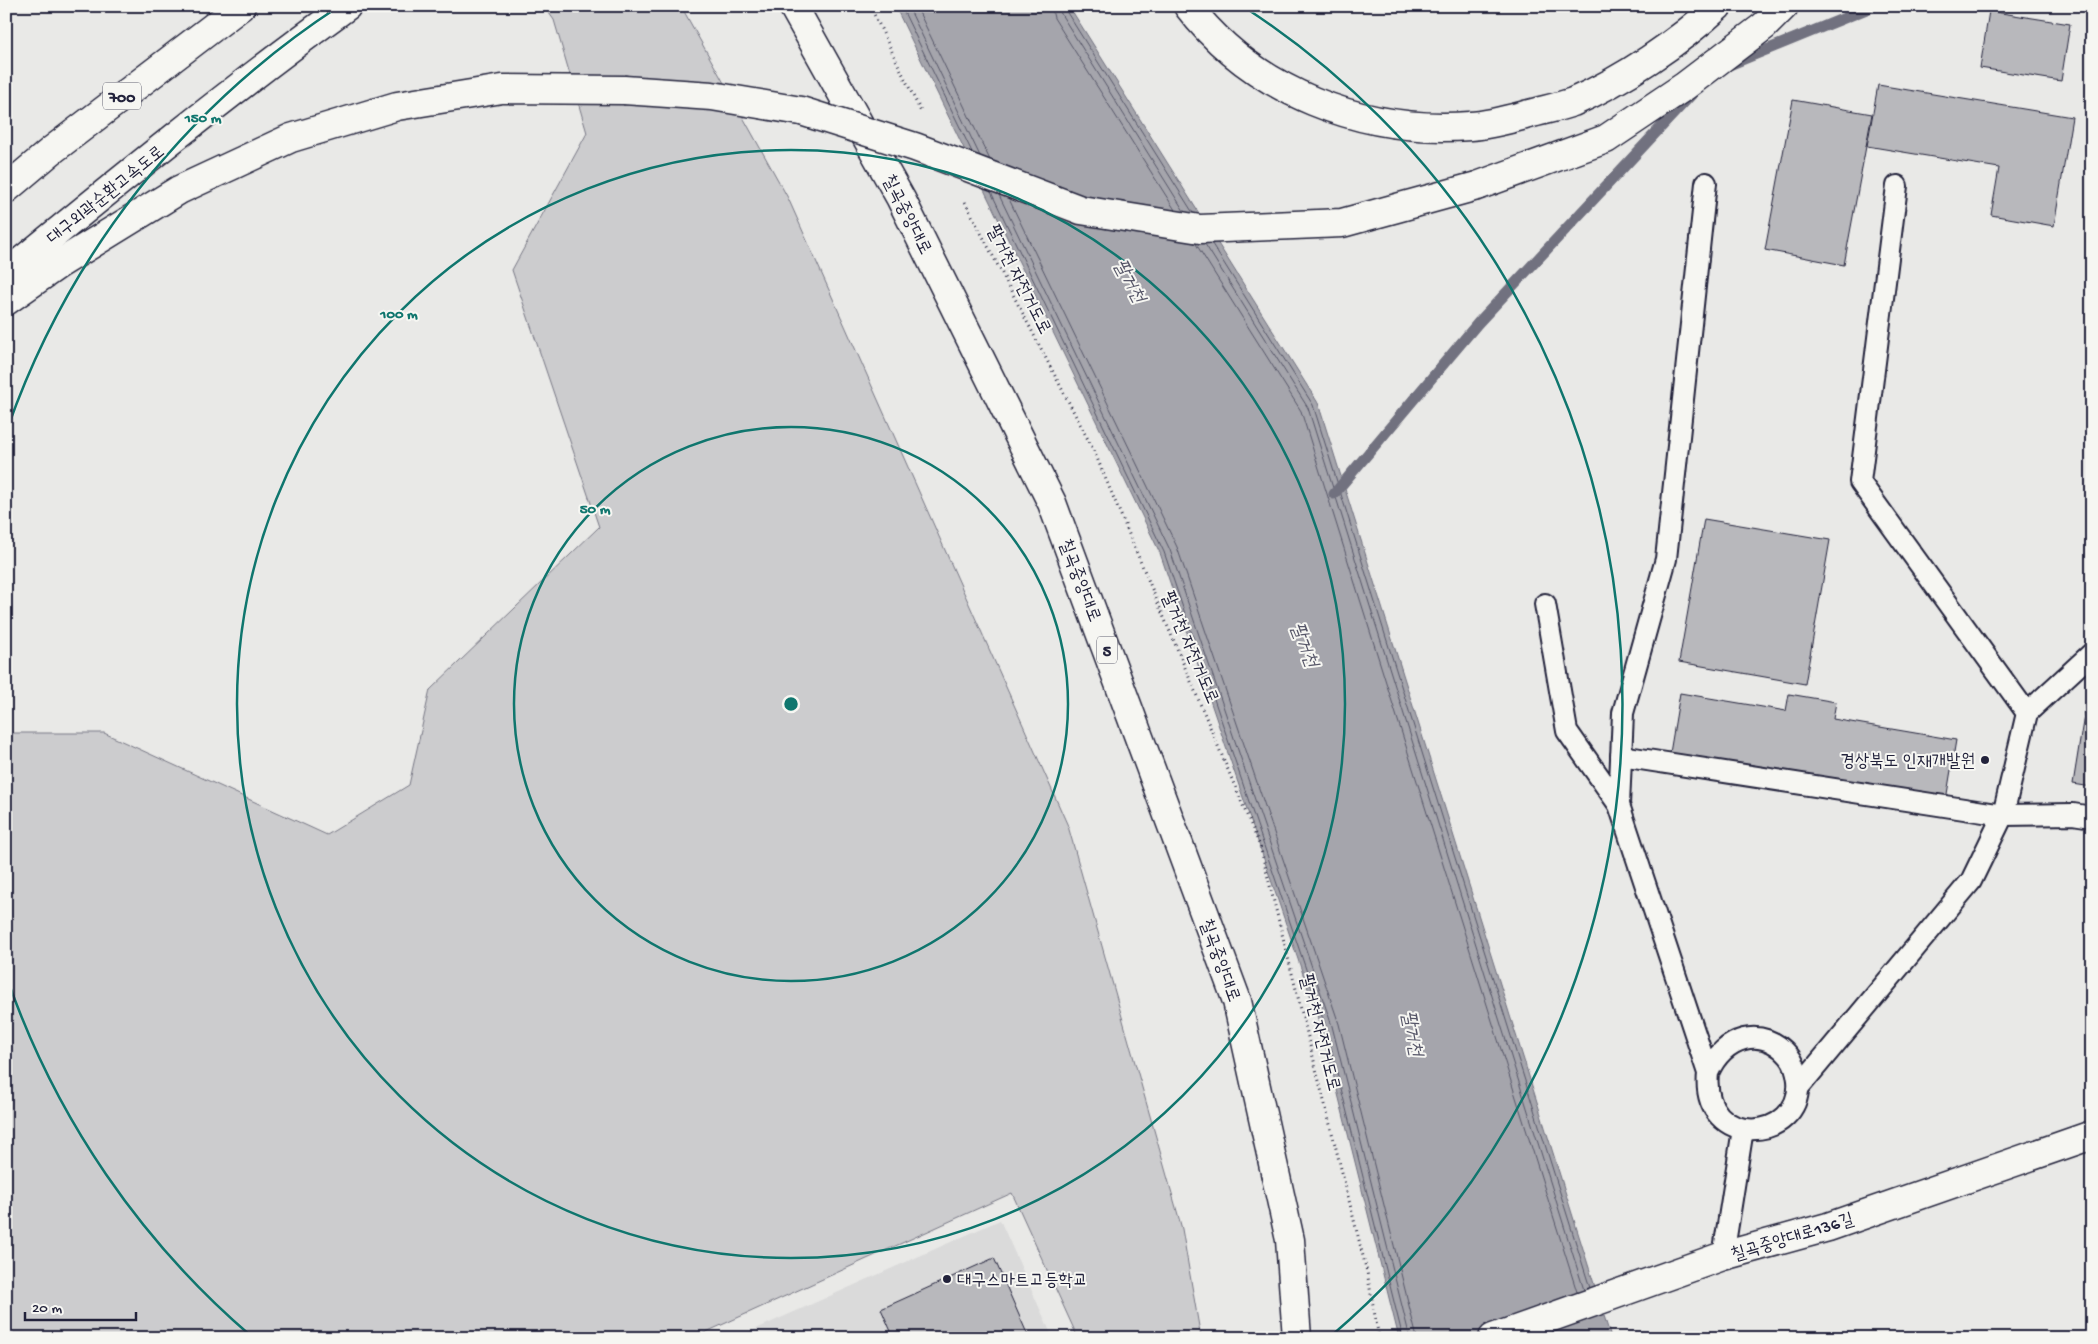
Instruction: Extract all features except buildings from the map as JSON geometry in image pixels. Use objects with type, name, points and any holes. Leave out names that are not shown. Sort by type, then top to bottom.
[{"type":"main road","name":"700","points":[[6,190],[51,151],[241,6]]},
{"type":"main road","name":"대구외곽순환고속도로","points":[[6,274],[130,173],[278,57],[347,6]]},
{"type":"main road","name":"칠곡중앙대로","points":[[793,6],[901,199],[1055,512],[1237,1001],[1290,1240],[1297,1338]]},
{"type":"main road","points":[[1188,6],[1203,25],[1229,49],[1262,74],[1294,94],[1330,108],[1374,120],[1418,126],[1470,126],[1510,119],[1572,102],[1641,66],[1718,6]]},
{"type":"main road","points":[[6,301],[59,264],[179,190],[291,138],[397,106],[502,88],[624,90],[712,96],[801,111],[915,147],[1081,210],[1200,229],[1342,222],[1477,186],[1606,139],[1685,86],[1764,26],[1784,6]]},
{"type":"main road","name":"칠곡중앙대로136길","points":[[1493,1338],[1672,1276],[1723,1256],[1828,1227],[2092,1135]]},
{"type":"lane","points":[[1619,805],[1623,713],[1666,559],[1706,183]]},
{"type":"lane","points":[[1897,186],[1860,482],[2027,713]]},
{"type":"lane","points":[[1545,604],[1567,732],[1619,805],[1708,1073]]},
{"type":"lane","points":[[1799,1087],[1971,881],[2003,815],[2027,713],[2092,653]]},
{"type":"lane","points":[[1621,756],[2003,815],[2073,814],[2092,817]]},
{"type":"lane","points":[[1751,1038],[1766,1040],[1780,1047],[1791,1058],[1797,1072],[1799,1087],[1795,1103],[1786,1116],[1774,1125],[1759,1130],[1743,1129],[1730,1124],[1718,1114],[1710,1102],[1706,1088],[1708,1073],[1714,1059],[1724,1048],[1737,1041],[1751,1038]]},
{"type":"lane","points":[[1723,1256],[1743,1129]]},
{"type":"path","points":[[870,6],[926,123]]},
{"type":"path","name":"팔거천 자전거도로","points":[[962,194],[1094,451],[1260,846],[1367,1272],[1379,1338]]},
{"type":"shaded area","points":[[544,6],[681,6],[788,198],[1068,826],[1182,1229],[1201,1338],[1078,1338],[1012,1193],[693,1338],[6,1338],[6,733],[104,733],[327,835],[409,785],[430,690],[599,527],[512,270],[587,133],[554,20]]},
{"type":"shaded area","name":"대구스마트고등학교","points":[[1000,1220],[1053,1338],[736,1338]]},
{"type":"water","name":"팔거천","points":[[895,6],[1069,6],[1318,403],[1611,1338],[1399,1338],[1322,1030],[1160,553]]},
{"type":"waterway","points":[[1727,66],[1874,6]]},
{"type":"waterway","points":[[1334,494],[1478,323],[1692,94]]},
{"type":"place","name":"경상북도 인재개발원","points":[[1985,760]]},
{"type":"place","name":"대구스마트고등학교","points":[[947,1279]]}]
